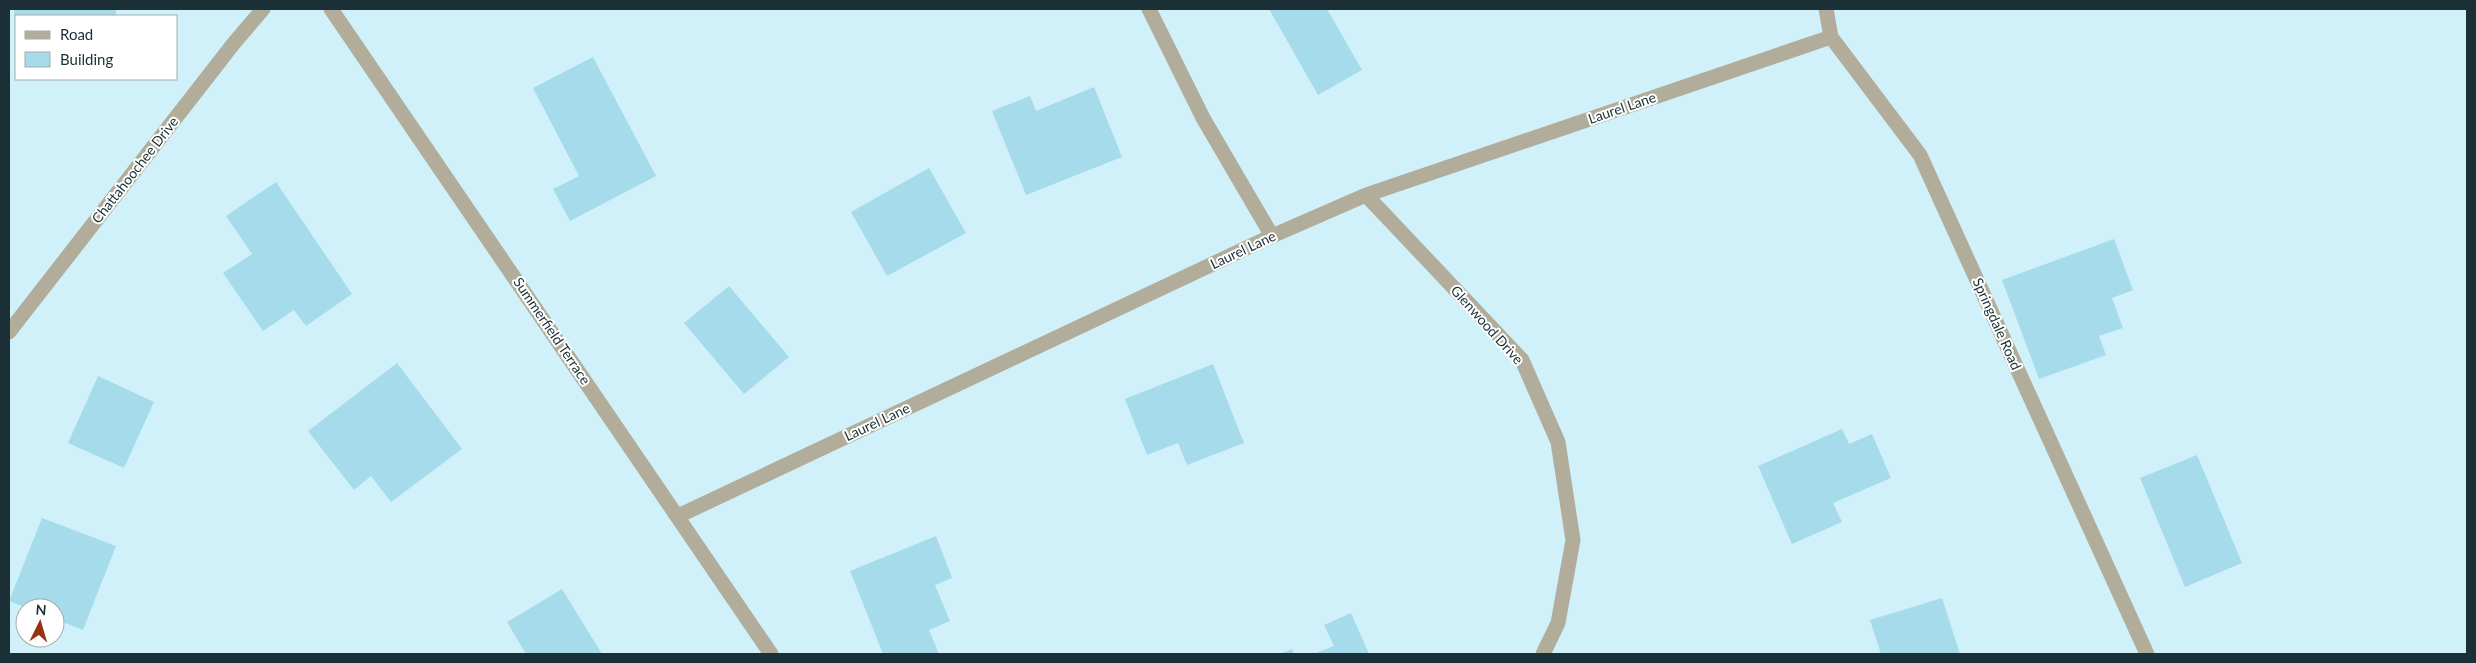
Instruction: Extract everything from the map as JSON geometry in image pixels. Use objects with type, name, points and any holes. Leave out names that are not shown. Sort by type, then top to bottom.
[{"type":"street","name":"Chattahoochee Drive","points":[[9,332],[234,43],[264,9]]},
{"type":"street","name":"Summerfield Terrace","points":[[331,9],[771,654]]},
{"type":"street","points":[[1149,9],[1203,118],[1272,236]]},
{"type":"street","name":"Springdale Road","points":[[1826,9],[1831,37],[1920,155],[2147,654]]},
{"type":"street","name":"Laurel Lane","points":[[678,516],[1272,236],[1366,195],[1831,37]]},
{"type":"street","name":"Glenwood Drive","points":[[1366,195],[1522,360],[1558,442],[1573,540],[1558,623],[1542,654]]},
{"type":"building","points":[[14,9],[116,9],[116,15],[15,15],[15,21]]},
{"type":"building","points":[[1269,9],[1327,9],[1362,70],[1318,95]]},
{"type":"building","points":[[593,57],[656,176],[570,221],[553,189],[579,176],[533,88]]},
{"type":"building","points":[[1094,87],[1122,157],[1026,195],[992,111],[1030,96],[1036,111]]},
{"type":"building","points":[[929,168],[966,233],[887,276],[851,212]]},
{"type":"building","points":[[276,182],[352,294],[306,326],[294,310],[263,331],[223,273],[252,254],[226,216]]},
{"type":"building","points":[[2114,239],[2133,290],[2112,298],[2123,328],[2099,336],[2106,355],[2039,379],[2002,280]]},
{"type":"building","points":[[729,286],[789,357],[744,394],[684,323]]},
{"type":"building","points":[[397,363],[462,449],[391,502],[371,476],[354,490],[308,431]]},
{"type":"building","points":[[1213,364],[1244,443],[1187,465],[1178,443],[1147,455],[1125,399]]},
{"type":"building","points":[[98,376],[154,402],[124,468],[68,443]]},
{"type":"building","points":[[1842,429],[1849,444],[1872,434],[1891,478],[1833,503],[1842,522],[1792,544],[1758,466]]},
{"type":"building","points":[[2197,455],[2242,563],[2185,587],[2140,478]]},
{"type":"building","points":[[42,518],[116,546],[83,630],[65,623],[65,598],[15,598],[15,603],[9,601]]},
{"type":"building","points":[[936,536],[952,578],[935,585],[950,621],[929,630],[939,654],[883,654],[850,571]]},
{"type":"building","points":[[562,589],[602,654],[526,654],[507,622]]},
{"type":"building","points":[[1942,598],[1960,654],[1881,654],[1870,620]]},
{"type":"building","points":[[1351,613],[1369,654],[1314,654],[1334,646],[1324,625]]},
{"type":"building","points":[[1292,649],[1294,654],[1280,654]]}]
